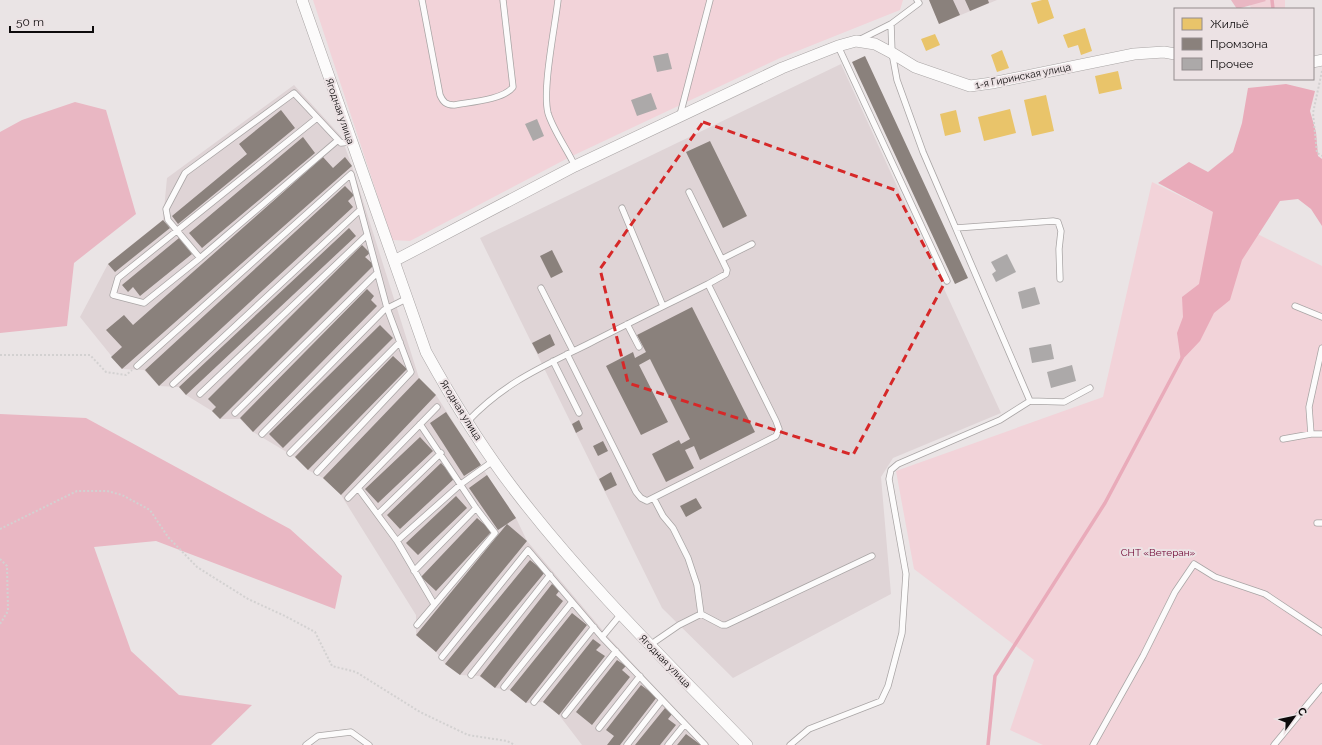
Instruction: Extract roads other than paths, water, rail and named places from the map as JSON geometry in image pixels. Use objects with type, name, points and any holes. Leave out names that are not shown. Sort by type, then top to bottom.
[{"type":"street","name":"Ягодная улица","points":[[302,0],[350,142],[394,261],[406,300],[426,352],[446,390],[493,461],[545,528],[621,614],[747,745]]},
{"type":"street","points":[[394,261],[574,166],[680,115],[782,68],[838,46],[856,42]]},
{"type":"street","name":"1-я Гиринская улица","points":[[856,42],[874,44],[915,67],[970,86],[992,84],[1134,54],[1164,52],[1174,54]]},
{"type":"lane","points":[[422,0],[440,95],[443,101],[448,105],[501,95],[509,92],[513,86],[503,0]]},
{"type":"lane","points":[[558,0],[549,66],[547,102],[548,114],[574,166]]},
{"type":"lane","points":[[680,115],[710,0]]},
{"type":"lane","points":[[856,42],[891,24],[919,3],[917,0]]},
{"type":"lane","points":[[891,24],[892,53],[897,80],[923,152],[1030,401]]},
{"type":"lane","points":[[838,46],[947,281]]},
{"type":"lane","points":[[200,258],[168,220],[166,209],[185,173],[294,93],[341,143],[350,142]]},
{"type":"lane","points":[[317,118],[118,278],[113,296],[144,303],[200,258],[338,140]]},
{"type":"lane","points":[[137,366],[351,174],[387,308],[412,372],[317,472]]},
{"type":"lane","points":[[467,422],[486,402],[518,379],[726,274],[727,270],[689,192]]},
{"type":"lane","points":[[622,208],[663,306]]},
{"type":"lane","points":[[173,384],[360,210]]},
{"type":"lane","points":[[956,228],[1053,221],[1058,222],[1061,231],[1059,249],[1060,279]]},
{"type":"lane","points":[[200,394],[367,235]]},
{"type":"lane","points":[[722,259],[752,244]]},
{"type":"lane","points":[[235,413],[377,273]]},
{"type":"lane","points":[[567,354],[636,492],[640,498],[647,501],[654,499],[769,441],[776,436],[779,429],[708,284]]},
{"type":"lane","points":[[541,288],[573,351]]},
{"type":"lane","points":[[262,434],[387,308],[406,300]]},
{"type":"lane","points":[[1295,306],[1322,317]]},
{"type":"lane","points":[[627,324],[639,347]]},
{"type":"lane","points":[[290,453],[400,342]]},
{"type":"lane","points":[[1311,434],[1309,406],[1322,348]]},
{"type":"lane","points":[[553,361],[579,413]]},
{"type":"lane","points":[[790,745],[808,729],[881,701],[888,686],[902,633],[906,574],[889,480],[892,470],[898,464],[1000,420],[1030,401],[1064,402],[1090,388]]},
{"type":"lane","points":[[348,498],[437,407]]},
{"type":"lane","points":[[417,625],[495,532],[476,508],[441,453],[420,424]]},
{"type":"lane","points":[[1283,439],[1311,434],[1322,434]]},
{"type":"lane","points":[[378,514],[441,453]]},
{"type":"lane","points":[[397,540],[461,484],[493,461]]},
{"type":"lane","points":[[358,488],[397,540],[434,604]]},
{"type":"lane","points":[[654,499],[663,516],[673,528],[688,558],[697,585],[701,614]]},
{"type":"lane","points":[[414,571],[476,508]]},
{"type":"lane","points":[[442,657],[528,550],[602,636],[705,745]]},
{"type":"lane","points":[[701,614],[722,626],[726,625],[872,556]]},
{"type":"lane","points":[[1093,745],[1143,656],[1175,592],[1194,564],[1215,577],[1265,594],[1322,632]]},
{"type":"lane","points":[[471,675],[550,575]]},
{"type":"lane","points":[[504,687],[572,602]]},
{"type":"lane","points":[[602,636],[621,614]]},
{"type":"lane","points":[[650,645],[679,625],[701,614]]},
{"type":"lane","points":[[534,702],[594,627]]},
{"type":"lane","points":[[565,716],[616,651]]},
{"type":"lane","points":[[599,728],[640,676]]},
{"type":"lane","points":[[1274,745],[1322,687]]},
{"type":"lane","points":[[626,745],[662,700]]},
{"type":"lane","points":[[668,745],[685,724]]},
{"type":"lane","points":[[306,745],[318,736],[351,732],[369,745]]},
{"type":"waterway","points":[[1272,0],[1273,8]]},
{"type":"waterway","points":[[988,745],[995,676],[1105,503],[1182,358]]},
{"type":"park label","name":"СНТ «Ветеран»","points":[[1158,552]]}]
